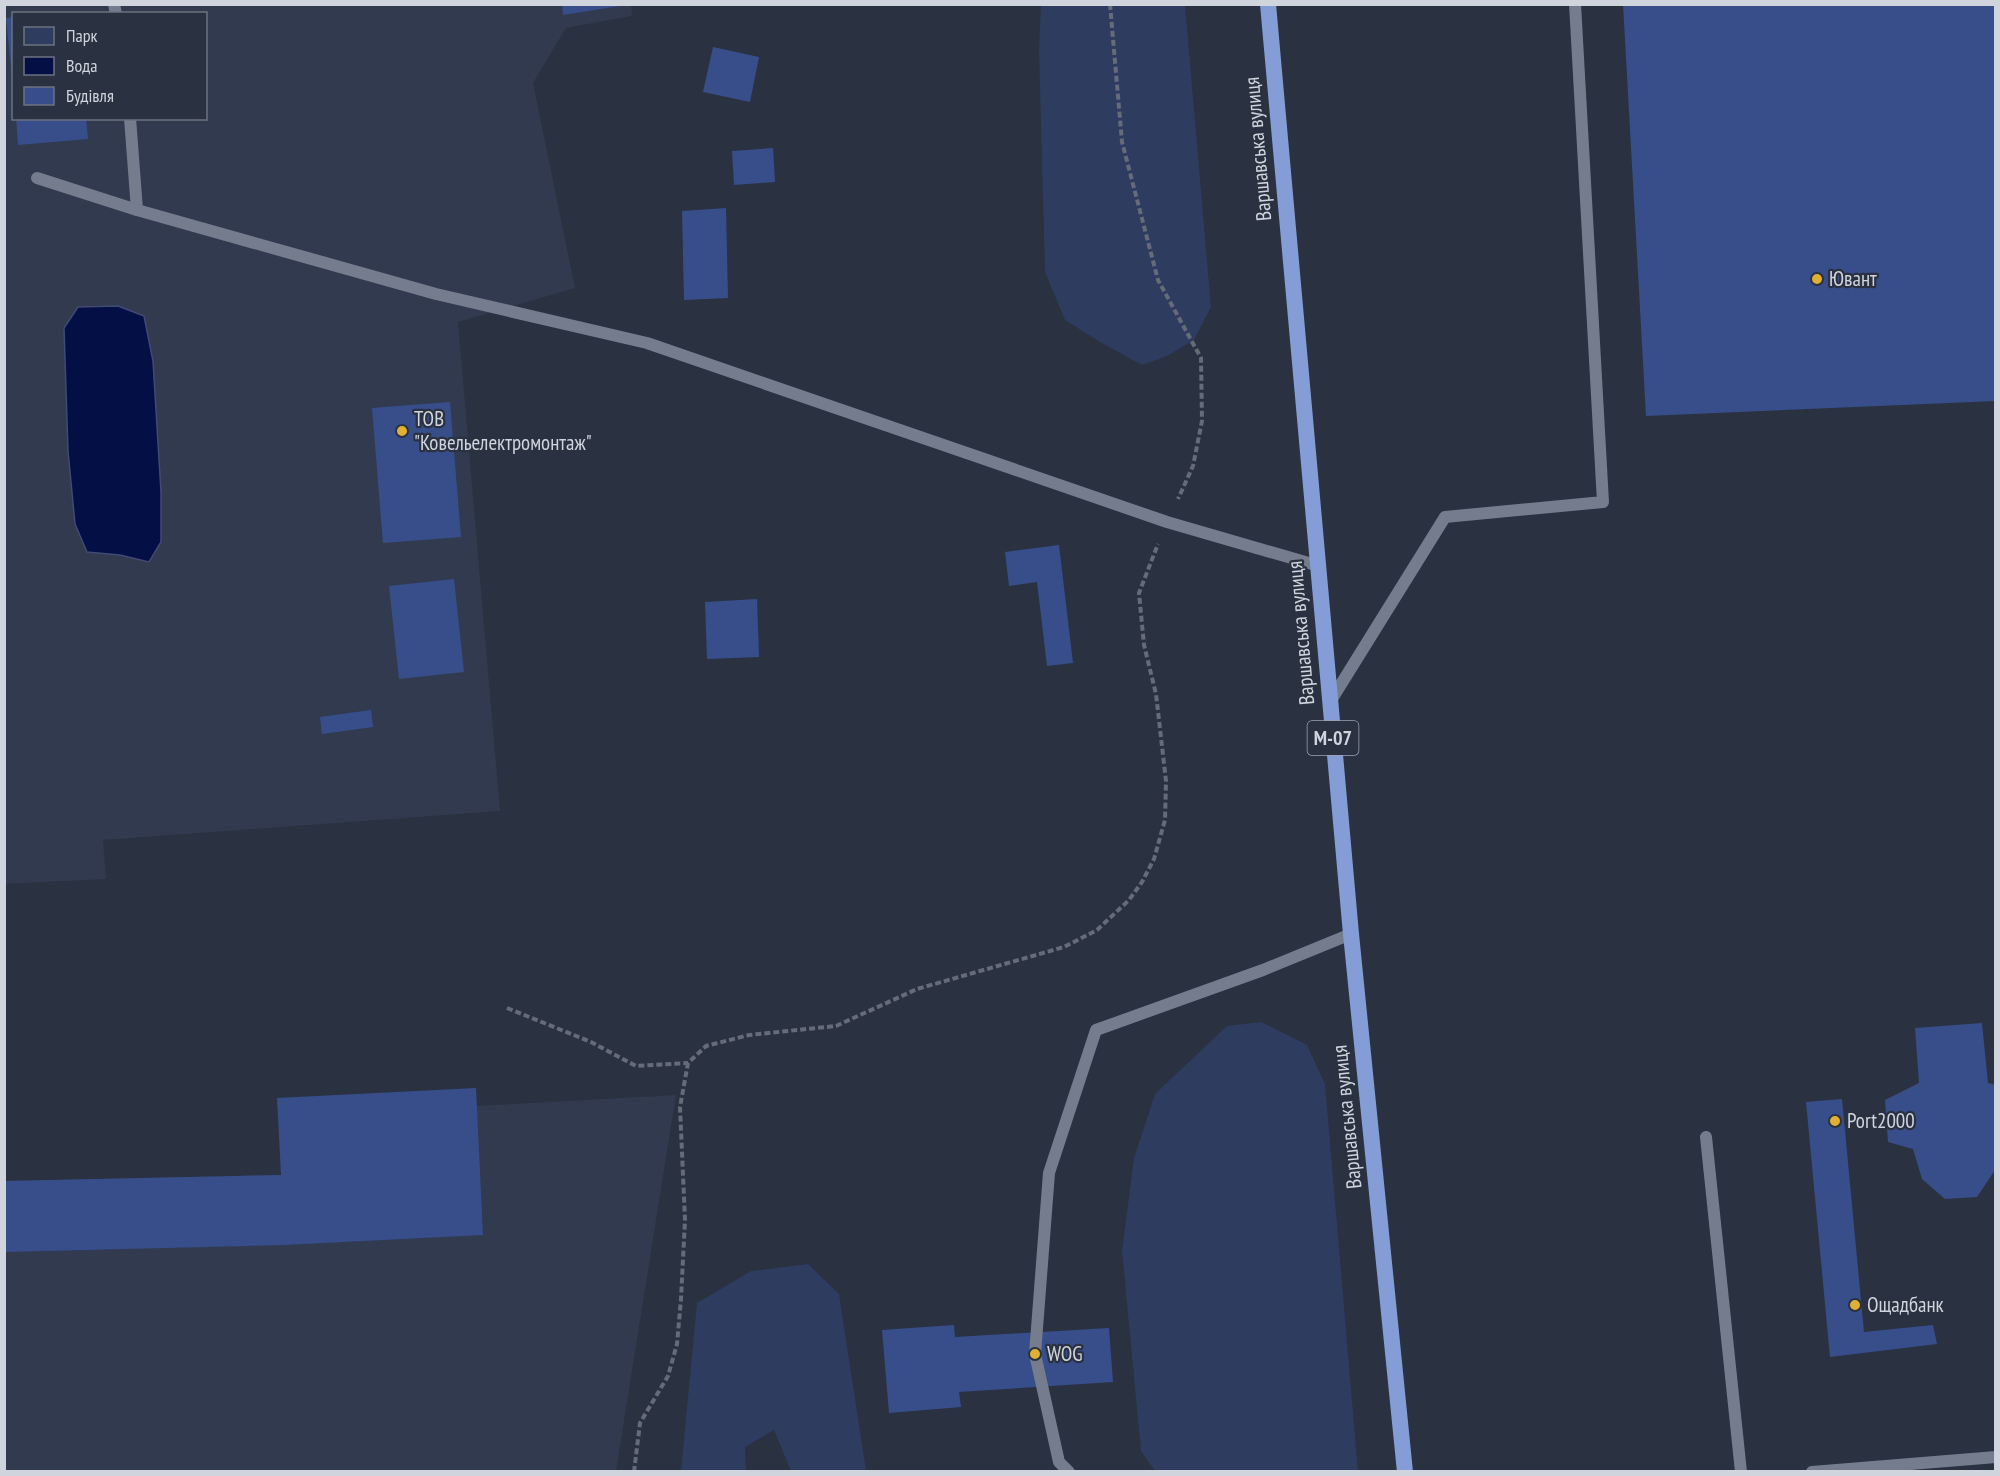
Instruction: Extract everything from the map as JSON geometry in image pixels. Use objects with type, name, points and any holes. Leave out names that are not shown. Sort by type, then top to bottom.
[{"type":"highway","name":"Варшавська вулиця","points":[[1268,4],[1351,934],[1405,1472]]},
{"type":"lane","points":[[1330,702],[1444,517],[1603,502],[1575,4]]},
{"type":"lane","points":[[130,120],[137,210]]},
{"type":"lane","points":[[37,178],[137,210],[436,294],[647,343],[1167,522],[1319,566]]},
{"type":"lane","points":[[1070,1472],[1059,1462],[1035,1354],[1049,1173],[1096,1030],[1263,970],[1351,934]]},
{"type":"lane","points":[[1706,1137],[1742,1472]]},
{"type":"lane","points":[[1812,1472],[1995,1457]]},
{"type":"path","points":[[634,1472],[640,1423],[668,1376],[677,1344],[684,1220],[680,1107],[688,1063],[706,1046],[749,1035],[836,1026],[917,989],[1064,947],[1097,930],[1129,900],[1154,859],[1165,820],[1167,780],[1156,694],[1144,645],[1139,593],[1167,522],[1193,466],[1202,421],[1201,358],[1158,280],[1122,142],[1110,4]]},
{"type":"path","points":[[507,1008],[591,1041],[636,1066],[688,1063]]},
{"type":"shaded area","points":[[5,5],[631,5],[632,16],[566,28],[533,83],[575,288],[458,322],[500,811],[103,840],[106,879],[5,884]]},
{"type":"shaded area","points":[[676,1095],[616,1471],[5,1471],[4,1181],[281,1175],[477,1106]]},
{"type":"green space","points":[[1041,5],[1185,5],[1211,307],[1194,340],[1167,356],[1142,365],[1065,320],[1045,272],[1039,50]]},
{"type":"green space","points":[[1261,1022],[1307,1045],[1325,1084],[1358,1471],[1155,1471],[1141,1451],[1122,1251],[1134,1158],[1155,1094],[1227,1026]]},
{"type":"green space","points":[[808,1264],[839,1294],[866,1471],[791,1471],[774,1430],[745,1447],[746,1471],[681,1471],[697,1303],[751,1271]]},
{"type":"water","points":[[118,306],[144,316],[153,361],[161,492],[161,542],[149,562],[120,555],[87,552],[75,524],[68,451],[64,328],[78,307]]},
{"type":"building","points":[[562,4],[620,4],[620,6],[563,15]]},
{"type":"building","name":"Ювант","points":[[1623,4],[1996,4],[1996,401],[1646,416]]},
{"type":"building","points":[[12,17],[12,77],[6,18]]},
{"type":"building","points":[[713,47],[759,57],[750,102],[703,92]]},
{"type":"building","points":[[16,120],[86,120],[88,139],[18,145]]},
{"type":"building","points":[[773,148],[775,182],[734,185],[732,151]]},
{"type":"building","points":[[726,208],[728,298],[684,300],[682,211]]},
{"type":"building","points":[[450,402],[461,537],[383,543],[372,408]]},
{"type":"building","points":[[1059,545],[1073,663],[1047,666],[1037,582],[1009,586],[1005,552]]},
{"type":"building","points":[[454,579],[464,672],[399,679],[389,586]]},
{"type":"building","points":[[757,599],[759,657],[707,659],[705,602]]},
{"type":"building","points":[[371,710],[373,727],[322,734],[320,717]]},
{"type":"building","points":[[1982,1023],[1988,1083],[1996,1085],[1995,1170],[1977,1197],[1945,1199],[1922,1179],[1913,1149],[1888,1142],[1885,1100],[1919,1083],[1915,1028]]},
{"type":"building","points":[[476,1088],[483,1235],[284,1245],[4,1252],[4,1181],[281,1175],[277,1098]]},
{"type":"building","points":[[1842,1099],[1864,1332],[1933,1325],[1937,1344],[1830,1357],[1806,1102]]},
{"type":"building","points":[[954,1325],[955,1337],[1109,1328],[1113,1382],[959,1392],[961,1407],[889,1413],[882,1330]]},
{"type":"place","name":"Ювант","points":[[1817,279]]},
{"type":"place","name":"ТОВ \"Ковельелектромонтаж\"","points":[[402,431]]},
{"type":"place","name":"Port2000","points":[[1835,1121]]},
{"type":"place","name":"Ощадбанк","points":[[1855,1305]]},
{"type":"place","name":"WOG","points":[[1035,1354]]}]
